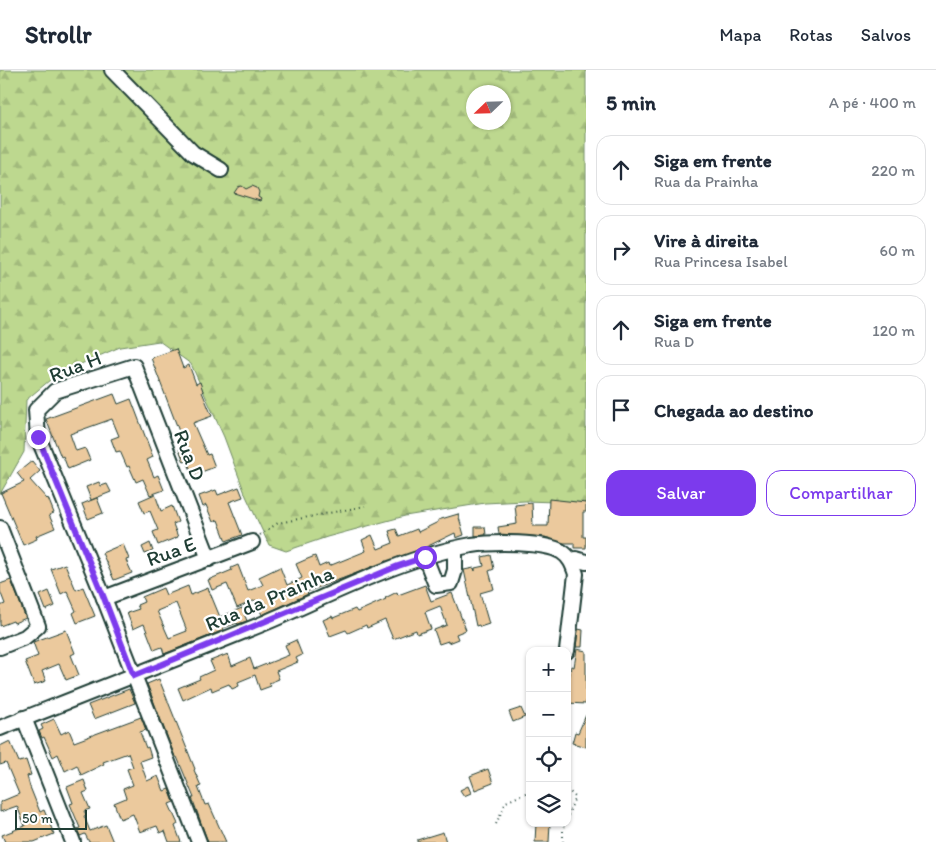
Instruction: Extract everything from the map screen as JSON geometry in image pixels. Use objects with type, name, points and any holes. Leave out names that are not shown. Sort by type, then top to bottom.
[{"type":"street","points":[[112,70],[193,153],[221,170]]},
{"type":"street","name":"Rua H","points":[[104,598],[38,437],[36,410],[55,391],[134,366]]},
{"type":"street","name":"Rua D","points":[[134,366],[209,559]]},
{"type":"street","points":[[0,528],[38,626],[25,637],[0,647]]},
{"type":"street","name":"Rua E","points":[[104,598],[252,542]]},
{"type":"street","name":"Rua da Prainha","points":[[0,728],[134,676],[398,566],[425,557],[455,549],[497,543],[533,544],[561,551],[579,562]]},
{"type":"street","points":[[425,557],[436,585],[451,583],[455,570],[455,549]]},
{"type":"street","points":[[567,647],[579,562]]},
{"type":"street","points":[[104,598],[199,842]]},
{"type":"street","points":[[24,718],[73,842]]},
{"type":"path","points":[[252,542],[278,523],[365,506]]},
{"type":"path","points":[[496,824],[506,802],[526,793]]},
{"type":"path","points":[[571,793],[575,797],[571,808]]},
{"type":"path","points":[[563,827],[563,842]]},
{"type":"green space","points":[[0,70],[586,70],[586,503],[525,501],[485,503],[405,516],[327,537],[286,551],[269,545],[246,496],[224,437],[191,364],[159,341],[120,347],[50,380],[26,400],[24,452],[0,494]]},
{"type":"building","points":[[242,186],[246,189],[252,186],[257,188],[260,201],[234,193],[238,187]]},
{"type":"building","points":[[176,349],[183,368],[189,365],[196,384],[200,382],[212,416],[193,423],[207,455],[210,454],[215,467],[193,475],[187,461],[184,462],[179,449],[185,447],[151,358]]},
{"type":"building","points":[[114,394],[118,404],[131,399],[153,457],[147,460],[154,477],[158,475],[164,490],[150,495],[143,479],[136,482],[120,451],[116,452],[111,439],[119,436],[112,419],[70,434],[76,451],[85,448],[90,460],[68,469],[63,456],[61,457],[46,419]]},
{"type":"building","points":[[32,461],[40,471],[30,480],[48,498],[54,513],[49,515],[55,528],[36,536],[37,539],[23,545],[1,493],[24,482],[17,473]]},
{"type":"building","points":[[99,482],[101,486],[107,484],[111,492],[91,500],[86,487]]},
{"type":"building","points":[[239,487],[243,497],[229,502],[242,535],[226,541],[218,520],[213,522],[206,505],[203,507],[199,496],[216,490],[218,495]]},
{"type":"building","points":[[155,494],[161,511],[172,506],[178,522],[173,524],[178,537],[158,545],[153,532],[158,530],[150,511],[144,513],[139,501]]},
{"type":"building","points":[[97,498],[103,513],[88,519],[82,504]]},
{"type":"building","points":[[549,499],[586,503],[586,512],[583,512],[583,537],[586,537],[586,548],[574,548],[574,543],[563,543],[545,537],[499,534],[498,527],[517,524],[515,505],[532,503],[533,526],[548,526]]},
{"type":"building","points":[[458,514],[464,535],[456,538],[455,533],[424,548],[306,592],[308,594],[262,615],[256,600],[237,608],[227,584],[212,590],[208,580],[232,570],[231,568],[238,565],[248,591],[263,585],[259,577],[280,567],[287,585],[302,578],[296,564],[305,560],[315,556],[319,567],[328,563],[329,566],[366,551],[362,540],[372,535],[378,549],[393,543],[389,531],[396,529],[399,536],[417,529],[418,532],[438,522],[438,520]]},
{"type":"building","points":[[475,527],[485,527],[486,535],[475,536]]},
{"type":"building","points":[[150,543],[153,551],[145,554],[142,547]]},
{"type":"building","points":[[123,544],[129,559],[126,560],[132,573],[114,580],[102,553]]},
{"type":"building","points":[[491,555],[494,569],[489,571],[494,589],[480,593],[489,624],[480,627],[479,625],[476,626],[464,570],[474,568],[475,571],[475,568],[484,566],[482,557]]},
{"type":"building","points":[[65,564],[76,590],[83,587],[95,616],[77,623],[73,613],[76,611],[67,591],[61,594],[51,569]]},
{"type":"building","points":[[11,580],[26,618],[0,626],[0,606],[5,604],[0,591],[0,584]]},
{"type":"building","points":[[425,585],[431,601],[452,593],[466,630],[456,634],[458,639],[439,644],[434,630],[447,625],[440,606],[425,612],[431,629],[417,634],[416,630],[393,639],[385,620],[367,628],[366,625],[348,633],[346,630],[330,636],[323,620],[355,609],[357,612],[397,592],[398,595]]},
{"type":"building","points":[[188,586],[191,595],[208,588],[220,617],[242,608],[247,621],[223,628],[224,630],[164,654],[162,647],[154,650],[144,624],[133,629],[127,613],[139,609],[137,605],[144,602],[142,597],[163,588],[166,595]],"holes":[[[176,603],[187,631],[169,638],[157,611]]]},
{"type":"building","points":[[49,591],[55,606],[46,610],[40,595]]},
{"type":"building","points":[[578,629],[583,630],[582,647],[576,647]]},
{"type":"building","points":[[66,630],[75,653],[71,655],[79,675],[66,680],[59,664],[42,671],[46,681],[34,685],[25,661],[38,656],[33,642]]},
{"type":"building","points":[[296,640],[302,655],[296,658],[298,662],[276,671],[279,679],[269,683],[271,686],[260,690],[255,675],[238,682],[239,686],[232,689],[229,684],[212,691],[211,687],[183,700],[178,688],[200,679],[199,677],[214,670],[210,661],[228,654],[232,666],[250,658],[254,669],[289,655],[285,645]]},
{"type":"building","points":[[577,649],[586,651],[586,704],[571,703],[571,666],[574,667]]},
{"type":"building","points":[[159,679],[195,769],[201,786],[198,787],[205,805],[209,804],[226,842],[208,842],[192,798],[194,798],[177,757],[175,757],[147,684]]},
{"type":"building","points":[[129,689],[135,703],[94,719],[88,705]]},
{"type":"building","points":[[521,708],[525,717],[513,722],[509,712]]},
{"type":"building","points":[[586,715],[586,747],[572,743],[575,732],[578,733]]},
{"type":"building","points":[[141,717],[146,730],[140,732],[151,757],[140,761],[147,781],[158,776],[164,791],[169,789],[174,802],[169,804],[178,824],[175,826],[181,842],[169,842],[165,831],[160,833],[157,826],[140,832],[133,814],[120,819],[114,803],[126,798],[123,789],[133,785],[127,769],[133,767],[128,753],[103,762],[104,764],[81,775],[77,765],[65,771],[58,754],[53,757],[44,737],[42,738],[39,731],[43,729],[41,725],[54,719],[61,734],[69,730],[74,742]]},
{"type":"building","points":[[10,741],[19,762],[26,760],[31,775],[27,776],[30,787],[40,812],[44,810],[54,834],[34,842],[5,842],[2,835],[25,826],[17,806],[0,812],[0,802],[19,794],[6,763],[0,765],[0,746]]},
{"type":"building","points":[[488,769],[493,783],[475,790],[470,776]]},
{"type":"building","points":[[84,780],[88,791],[83,793],[90,809],[84,811],[86,815],[84,816],[90,831],[106,825],[113,842],[89,842],[85,834],[80,836],[77,829],[80,828],[70,804],[73,803],[67,787]]},
{"type":"building","points":[[468,786],[471,793],[464,796],[460,790]]},
{"type":"building","points":[[536,827],[550,827],[549,842],[535,842]]},
{"type":"building","points":[[443,832],[446,842],[417,842],[417,840]]},
{"type":"route","points":[[38,437],[134,676],[398,566],[425,557]]}]
